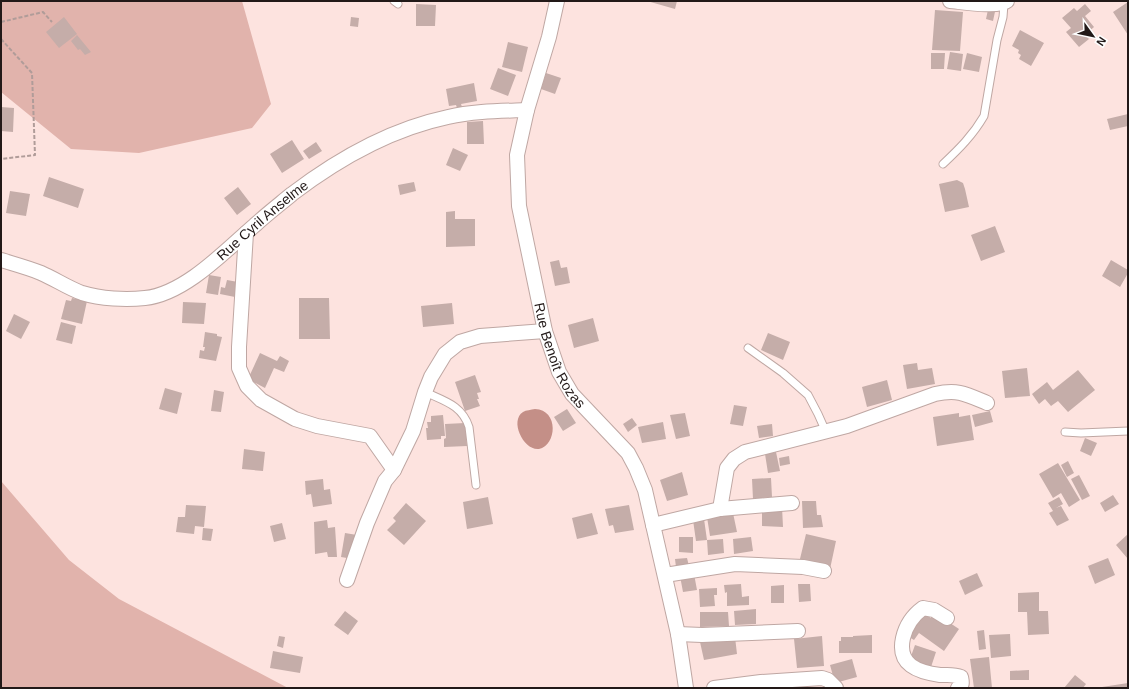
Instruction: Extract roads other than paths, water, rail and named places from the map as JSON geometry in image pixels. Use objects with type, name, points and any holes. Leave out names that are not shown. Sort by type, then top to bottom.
[{"type":"street","name":"Rue Benoît Rozas","points":[[557,1],[549,37],[527,110],[517,155],[519,206],[545,331],[558,372],[572,394],[628,453],[645,490],[678,634],[686,688]]},
{"type":"street","points":[[950,1],[975,4],[1006,3]]},
{"type":"street","name":"Rue Cyril Anselme","points":[[1,260],[42,273],[83,293],[130,299],[158,296],[190,279],[206,268],[293,194],[331,167],[361,149],[408,128],[448,117],[474,112],[527,110]]},
{"type":"street","points":[[246,233],[239,347],[239,368],[246,386],[262,400],[295,419],[317,426],[370,436],[394,470]]},
{"type":"street","points":[[347,580],[367,523],[385,481],[394,470],[413,431],[431,377],[445,354],[460,342],[480,336],[545,331]]},
{"type":"street","points":[[720,509],[727,468],[734,459],[745,452],[847,426],[935,394],[948,391],[963,393],[987,404]]},
{"type":"street","points":[[654,525],[720,509],[792,503]]},
{"type":"street","points":[[665,575],[735,564],[803,566],[824,571]]},
{"type":"street","points":[[947,618],[934,610],[923,608],[914,614],[904,630],[901,647],[903,656],[908,664],[916,669],[927,673],[942,675],[955,674],[961,677],[961,686],[958,688]]},
{"type":"street","points":[[678,634],[702,635],[798,631]]},
{"type":"street","points":[[714,688],[761,682],[822,678],[828,680],[836,688]]},
{"type":"lane","points":[[943,164],[960,148],[984,116],[997,40],[1006,3]]},
{"type":"lane","points":[[748,348],[783,373],[808,395],[826,432]]},
{"type":"lane","points":[[425,392],[449,403],[461,411],[466,418],[469,427],[476,485]]},
{"type":"lane","points":[[1065,432],[1082,433],[1128,431]]}]
